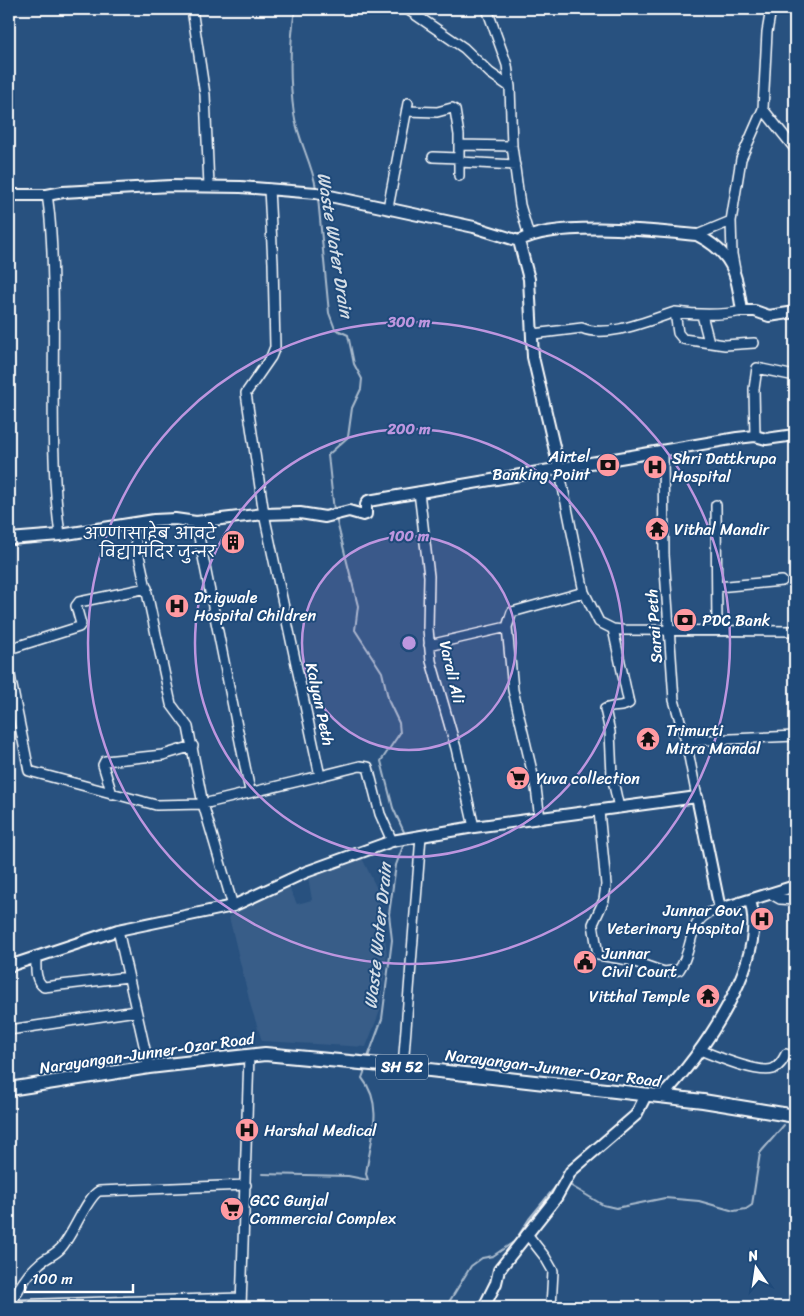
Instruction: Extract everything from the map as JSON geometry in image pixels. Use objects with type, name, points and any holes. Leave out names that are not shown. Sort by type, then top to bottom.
[{"type":"main road","name":"Narayangan-Junner-Ozar Road","points":[[9,1089],[150,1068],[265,1054],[310,1057],[662,1096],[735,1105],[795,1116]]},
{"type":"street","points":[[192,9],[205,95],[209,186]]},
{"type":"street","points":[[407,9],[464,48],[490,73],[510,87]]},
{"type":"street","points":[[487,9],[507,65],[510,87],[512,146],[530,279],[533,357],[584,592],[595,618],[613,629],[670,628],[795,631]]},
{"type":"street","points":[[742,311],[732,254],[731,222],[741,159],[763,109],[767,32],[771,9]]},
{"type":"street","points":[[388,208],[407,107],[437,112],[452,108],[455,110],[460,145],[459,176]]},
{"type":"street","points":[[763,109],[795,149]]},
{"type":"street","points":[[460,145],[512,146]]},
{"type":"street","points":[[433,158],[515,165]]},
{"type":"street","points":[[9,195],[47,195],[161,186],[209,186],[316,193],[524,238],[587,228],[697,235],[712,243],[725,256],[737,275]]},
{"type":"street","name":"Kalyan Peth","points":[[269,189],[275,347],[271,357],[246,393],[264,514],[320,776]]},
{"type":"street","points":[[47,195],[52,238],[54,488],[60,535]]},
{"type":"street","points":[[697,235],[731,222]]},
{"type":"street","points":[[533,334],[582,328],[588,332],[624,329],[675,312],[702,316],[742,311],[755,311],[769,316],[795,312]]},
{"type":"street","points":[[675,312],[679,337],[725,345],[754,343]]},
{"type":"street","points":[[702,316],[709,342]]},
{"type":"street","points":[[755,436],[754,389],[758,368],[795,376]]},
{"type":"street","points":[[9,539],[60,535],[132,523],[175,519],[196,522],[300,512],[325,517],[349,511],[363,515],[366,514],[368,501],[755,436],[766,439],[795,435]]},
{"type":"street","name":"Sarai Peth","points":[[663,451],[664,556],[674,700],[686,741],[697,798]]},
{"type":"street","name":"Varali Ali","points":[[419,492],[429,576],[429,645],[474,827]]},
{"type":"street","points":[[716,505],[717,630]]},
{"type":"street","points":[[196,522],[250,791]]},
{"type":"street","points":[[132,523],[171,704],[188,728],[203,804],[234,906]]},
{"type":"street","points":[[717,586],[782,581]]},
{"type":"street","points":[[9,648],[79,627],[81,624],[76,606],[79,602],[147,588]]},
{"type":"street","points":[[540,818],[536,788],[513,690],[507,627],[512,612],[584,592]]},
{"type":"street","points":[[429,645],[507,627]]},
{"type":"street","points":[[613,629],[628,699],[628,704],[625,706],[605,709],[610,732],[612,776],[619,808]]},
{"type":"street","points":[[9,670],[29,771],[156,805],[203,804],[250,791],[360,766],[368,767],[380,814],[392,841]]},
{"type":"street","points":[[686,741],[795,736]]},
{"type":"street","points":[[112,794],[103,765],[105,761],[163,755],[193,746]]},
{"type":"street","points":[[9,966],[118,930],[234,906],[306,872],[392,841],[474,827],[697,798],[720,909]]},
{"type":"street","points":[[599,811],[606,885],[604,900],[592,924],[598,955],[628,960],[664,972],[679,970],[685,962],[694,928],[699,920],[711,911],[750,901],[795,886]]},
{"type":"street","points":[[403,1067],[421,836]]},
{"type":"street","points":[[770,894],[780,899],[795,900]]},
{"type":"street","points":[[662,1096],[679,1079],[700,1050],[741,979],[752,936],[754,918],[750,901]]},
{"type":"street","points":[[118,930],[150,1068]]},
{"type":"street","points":[[36,956],[36,976],[38,983],[44,987],[128,977]]},
{"type":"street","points":[[9,1030],[136,1011]]},
{"type":"street","points":[[700,1050],[762,1070],[773,1069],[780,1064],[786,1054]]},
{"type":"street","points":[[246,1185],[99,1191],[92,1194],[84,1214],[61,1249],[38,1264],[20,1285],[9,1305],[241,1303],[246,1185],[249,1055]]},
{"type":"street","points":[[484,1307],[496,1284],[499,1270],[556,1198],[571,1171],[636,1115],[646,1095]]},
{"type":"street","points":[[527,1234],[554,1272],[551,1307]]},
{"type":"shaded area","points":[[362,858],[380,895],[387,954],[380,1011],[366,1047],[262,1041],[251,1007],[229,917],[288,885],[297,904],[312,900],[308,877]]},
{"type":"waterway","name":"Waste Water Drain","points":[[295,9],[291,61],[292,101],[296,124],[316,188]]},
{"type":"waterway","name":"Waste Water Drain","points":[[318,198],[329,313],[335,329],[348,335],[354,364],[362,379],[361,389],[352,408],[348,437],[328,455],[334,511]]},
{"type":"waterway","name":"Waste Water Drain","points":[[336,518],[358,606],[355,630],[382,672],[389,702],[399,723],[400,733],[381,761],[393,808],[404,832]]},
{"type":"waterway","name":"Waste Water Drain","points":[[368,1057],[382,1019],[392,940],[389,914],[396,865],[403,846]]},
{"type":"waterway","name":"Waste Water Drain","points":[[262,1174],[348,1176],[368,1180],[366,1174],[373,1137],[374,1112],[373,1100],[362,1078],[365,1070]]},
{"type":"waterway","points":[[792,1105],[795,1100]]},
{"type":"waterway","points":[[568,1184],[603,1205],[616,1208],[665,1198],[699,1201],[734,1211],[746,1209],[752,1205],[760,1153],[784,1125]]},
{"type":"waterway","points":[[446,1307],[471,1266],[482,1258],[493,1256],[515,1241],[529,1219],[561,1180]]},
{"type":"place","name":"Airtel Banking Point","points":[[608,465]]},
{"type":"place","name":"Shri Dattkrupa Hospital","points":[[655,467]]},
{"type":"place","name":"Vithal Mandir","points":[[657,529]]},
{"type":"place","name":"अण्णासाहेब आवटे विद्यामंदिर जुन्नर","points":[[233,542]]},
{"type":"place","name":"Dr.igwale Hospital Children","points":[[177,606]]},
{"type":"place","name":"PDC Bank","points":[[685,620]]},
{"type":"place","name":"Trimurti Mitra Mandal","points":[[648,739]]},
{"type":"place","name":"Yuva collection","points":[[518,778]]},
{"type":"place","name":"Junnar Gov. Veterinary Hospital","points":[[762,919]]},
{"type":"place","name":"Junnar Civil Court","points":[[585,962]]},
{"type":"place","name":"Vitthal Temple","points":[[708,996]]},
{"type":"place","name":"Harshal Medical","points":[[247,1130]]},
{"type":"place","name":"GCC Gunjal Commercial Complex","points":[[232,1209]]}]
